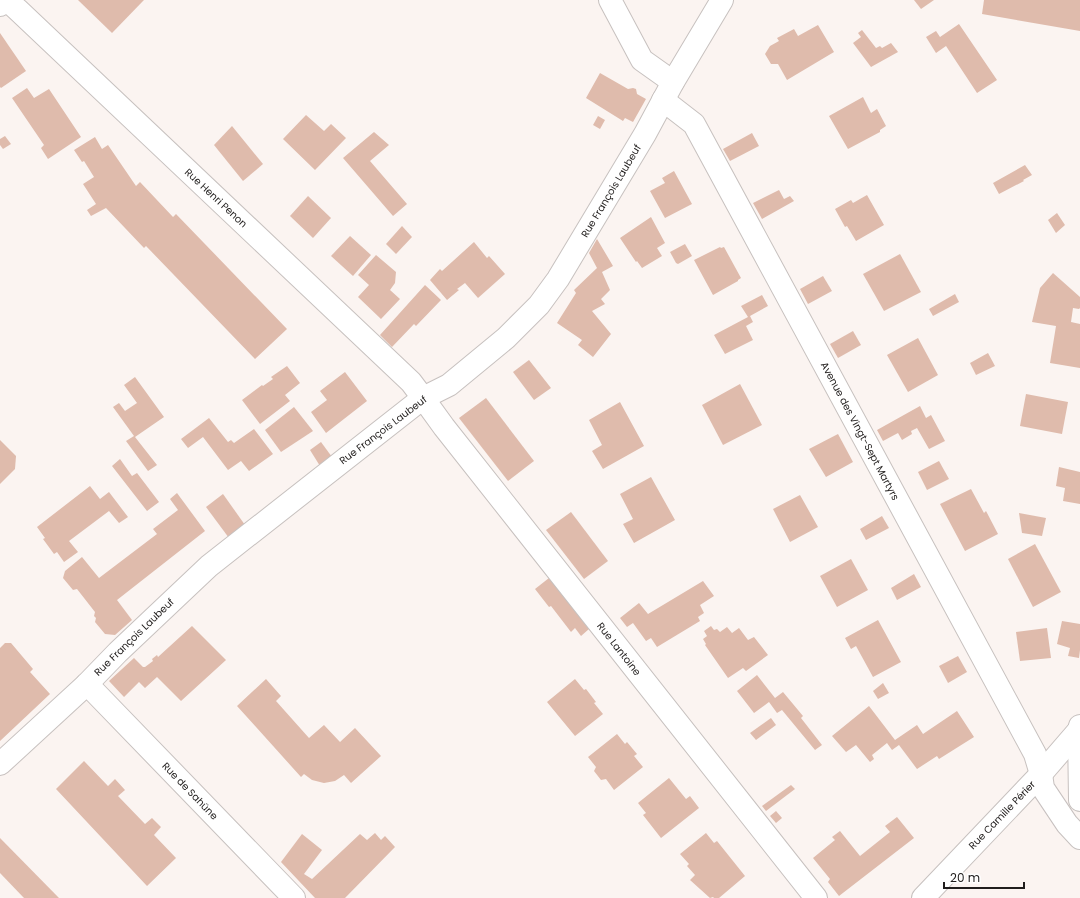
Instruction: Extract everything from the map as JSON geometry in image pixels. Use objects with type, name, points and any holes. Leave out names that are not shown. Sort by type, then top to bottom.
[{"type":"street","points":[[0,5],[7,0]]},
{"type":"street","name":"Rue Henri Penon","points":[[7,0],[411,382],[424,398]]},
{"type":"street","name":"Avenue des Vingt-Sept Martyrs","points":[[610,0],[642,60],[694,124],[1035,754],[1044,788],[1067,824],[1080,838]]},
{"type":"street","name":"Rue François Laubeuf","points":[[0,764],[209,566],[424,398],[449,386],[506,338],[539,305],[558,279],[592,223],[722,0]]},
{"type":"street","name":"Rue Lantoine","points":[[424,398],[444,428],[816,898]]},
{"type":"street","name":"Rue de Sahüne","points":[[86,684],[294,898]]},
{"type":"street","points":[[1080,729],[1080,800]]},
{"type":"street","name":"Rue Camille Périer","points":[[923,898],[1041,774],[1080,729]]},
{"type":"building","points":[[78,0],[144,0],[112,33]]},
{"type":"building","points":[[914,0],[934,0],[921,9]]},
{"type":"building","points":[[984,0],[1080,0],[1080,31],[982,14]]},
{"type":"building","points":[[959,24],[997,80],[977,93],[946,46],[936,53],[926,37],[936,31],[940,37]]},
{"type":"building","points":[[818,25],[834,52],[787,80],[778,64],[771,64],[765,54],[770,46],[779,41],[777,38],[794,29],[798,36]]},
{"type":"building","points":[[862,30],[876,48],[880,46],[882,48],[891,43],[898,52],[871,67],[853,43],[861,37],[858,33]]},
{"type":"building","points":[[0,33],[26,71],[1,88],[0,87]]},
{"type":"building","points":[[600,73],[628,89],[636,89],[637,94],[646,99],[633,122],[625,118],[623,121],[586,98]]},
{"type":"building","points":[[27,88],[34,98],[49,89],[81,137],[48,159],[41,148],[44,145],[12,98]]},
{"type":"building","points":[[863,97],[871,113],[877,109],[886,126],[880,130],[880,132],[848,149],[829,116]]},
{"type":"building","points":[[306,115],[324,131],[331,124],[346,138],[315,170],[283,139]]},
{"type":"building","points":[[598,116],[605,120],[600,129],[593,125]]},
{"type":"building","points":[[232,126],[263,164],[243,181],[214,145]]},
{"type":"building","points":[[374,132],[389,145],[370,161],[407,204],[393,216],[343,158]]},
{"type":"building","points":[[752,133],[759,146],[730,161],[723,149]]},
{"type":"building","points":[[5,136],[11,144],[3,149],[0,145],[0,139]]},
{"type":"building","points":[[95,137],[102,149],[108,145],[136,186],[140,182],[173,217],[176,214],[287,329],[255,359],[146,246],[144,248],[106,208],[91,216],[87,210],[96,204],[83,184],[94,177],[84,161],[82,162],[74,150]]},
{"type":"building","points":[[1025,165],[1032,175],[1023,180],[1024,181],[999,194],[993,183]]},
{"type":"building","points":[[674,171],[692,204],[665,218],[650,191],[665,183],[662,178]]},
{"type":"building","points":[[779,190],[784,199],[790,196],[794,201],[762,219],[753,203]]},
{"type":"building","points":[[867,195],[884,225],[856,241],[847,226],[845,227],[835,209],[851,200],[853,203]]},
{"type":"building","points":[[308,196],[331,218],[313,238],[290,216]]},
{"type":"building","points":[[1057,213],[1065,225],[1056,233],[1048,220]]},
{"type":"building","points":[[651,217],[665,243],[657,248],[662,256],[642,268],[637,261],[636,262],[620,238]]},
{"type":"building","points":[[402,226],[412,237],[396,254],[386,244]]},
{"type":"building","points":[[350,236],[371,255],[353,276],[331,256]]},
{"type":"building","points":[[597,239],[613,266],[602,272],[610,290],[601,299],[605,304],[592,311],[611,334],[593,357],[578,345],[582,340],[557,323],[576,293],[574,290],[597,268],[589,253]]},
{"type":"building","points":[[474,242],[487,258],[489,256],[505,274],[478,298],[465,283],[447,300],[430,280],[440,269],[442,271]]},
{"type":"building","points":[[685,244],[692,256],[678,264],[670,252]]},
{"type":"building","points":[[720,247],[724,247],[741,278],[713,295],[694,260]]},
{"type":"building","points":[[900,254],[921,292],[884,311],[863,274]]},
{"type":"building","points":[[376,255],[396,272],[395,283],[390,290],[400,299],[381,319],[358,297],[369,285],[358,275]]},
{"type":"building","points":[[1053,273],[1080,297],[1080,308],[1073,308],[1071,322],[1080,324],[1080,368],[1050,363],[1056,326],[1032,322],[1040,288]]},
{"type":"building","points":[[823,276],[832,291],[808,304],[800,289]]},
{"type":"building","points":[[425,285],[441,300],[416,326],[414,324],[392,347],[380,335]]},
{"type":"building","points":[[955,294],[959,302],[933,316],[929,309]]},
{"type":"building","points":[[762,295],[768,306],[750,316],[753,322],[746,326],[753,340],[725,354],[714,335],[748,317],[741,306]]},
{"type":"building","points":[[853,331],[861,345],[838,358],[830,344]]},
{"type":"building","points":[[918,338],[938,375],[908,392],[887,355]]},
{"type":"building","points":[[988,353],[995,366],[976,375],[970,363]]},
{"type":"building","points":[[529,360],[551,388],[534,400],[513,372]]},
{"type":"building","points":[[287,366],[300,383],[285,395],[290,401],[260,424],[242,400],[262,385],[263,386],[273,379],[271,377]]},
{"type":"building","points":[[345,372],[367,401],[326,433],[311,412],[327,400],[320,391]]},
{"type":"building","points":[[135,377],[164,417],[135,437],[157,465],[148,471],[126,441],[134,436],[113,407],[119,403],[125,411],[137,403],[124,385]]},
{"type":"building","points":[[740,384],[762,425],[723,445],[702,405]]},
{"type":"building","points":[[1026,394],[1068,402],[1062,434],[1020,426]]},
{"type":"building","points":[[486,398],[534,461],[508,481],[459,418]]},
{"type":"building","points":[[620,402],[644,446],[603,469],[592,451],[602,445],[589,420]]},
{"type":"building","points":[[920,406],[926,418],[931,415],[945,441],[929,449],[917,428],[911,431],[912,434],[902,440],[898,433],[883,441],[877,430]]},
{"type":"building","points":[[294,407],[313,431],[281,452],[265,430]]},
{"type":"building","points":[[209,418],[228,442],[231,440],[234,443],[254,429],[273,454],[249,471],[241,461],[228,470],[203,437],[188,448],[181,439]]},
{"type":"building","points":[[838,434],[853,462],[826,477],[809,449]]},
{"type":"building","points":[[0,440],[16,456],[15,469],[0,484]]},
{"type":"building","points":[[321,442],[332,457],[320,466],[310,450]]},
{"type":"building","points":[[120,459],[132,476],[137,473],[159,502],[147,511],[112,466]]},
{"type":"building","points":[[939,461],[949,479],[927,490],[918,472]]},
{"type":"building","points":[[1059,467],[1080,472],[1080,504],[1063,501],[1065,488],[1056,486]]},
{"type":"building","points":[[651,477],[675,520],[634,543],[623,524],[633,519],[620,494]]},
{"type":"building","points":[[90,486],[100,499],[109,492],[128,517],[119,523],[109,511],[69,541],[78,552],[64,562],[57,552],[54,554],[43,539],[45,538],[37,527]]},
{"type":"building","points":[[971,489],[984,513],[986,511],[998,534],[965,551],[940,504]]},
{"type":"building","points":[[177,493],[205,531],[117,600],[132,620],[115,635],[105,634],[95,622],[95,612],[77,589],[73,590],[63,578],[65,571],[82,557],[99,578],[157,534],[153,529],[178,510],[170,499]]},
{"type":"building","points":[[223,494],[245,525],[229,538],[206,507]]},
{"type":"building","points":[[800,495],[818,527],[790,542],[773,509]]},
{"type":"building","points":[[571,512],[608,561],[584,579],[546,530]]},
{"type":"building","points":[[1019,513],[1046,518],[1042,536],[1022,533]]},
{"type":"building","points":[[882,516],[889,528],[866,540],[860,529]]},
{"type":"building","points":[[1035,544],[1061,592],[1033,607],[1008,559]]},
{"type":"building","points":[[851,559],[868,590],[837,607],[820,576]]},
{"type":"building","points":[[914,574],[921,587],[897,600],[891,588]]},
{"type":"building","points":[[549,578],[589,629],[581,636],[575,628],[571,632],[551,606],[549,607],[535,589]]},
{"type":"building","points":[[703,581],[714,596],[700,605],[704,613],[698,617],[700,621],[657,647],[651,638],[646,641],[633,623],[627,627],[620,618],[639,603],[648,614]]},
{"type":"building","points":[[878,620],[901,662],[873,677],[856,646],[851,649],[845,638]]},
{"type":"building","points":[[1062,621],[1080,624],[1079,658],[1068,656],[1070,648],[1057,644]]},
{"type":"building","points":[[192,626],[226,660],[181,701],[157,677],[145,688],[139,682],[124,697],[109,681],[134,658],[143,667],[145,667],[153,661],[152,659],[157,655],[158,657]]},
{"type":"building","points":[[711,626],[714,630],[717,629],[720,632],[727,627],[732,633],[739,628],[748,640],[754,637],[768,655],[746,671],[743,668],[728,678],[705,645],[706,644],[703,639],[707,636],[704,631]]},
{"type":"building","points":[[1047,628],[1051,658],[1020,661],[1016,632]]},
{"type":"building","points":[[5,643],[11,643],[33,669],[30,672],[50,694],[0,741],[0,648]]},
{"type":"building","points":[[958,656],[967,672],[948,683],[939,666]]},
{"type":"building","points":[[757,675],[775,698],[783,692],[803,716],[801,718],[822,745],[815,750],[782,710],[777,713],[769,702],[754,713],[737,691]]},
{"type":"building","points":[[266,679],[281,696],[276,701],[309,738],[324,725],[340,742],[355,728],[381,756],[351,783],[344,775],[335,781],[324,783],[312,780],[304,774],[301,777],[237,706]]},
{"type":"building","points":[[575,679],[584,690],[586,689],[596,702],[594,703],[603,714],[575,736],[547,702]]},
{"type":"building","points":[[883,683],[889,693],[878,699],[873,691]]},
{"type":"building","points":[[869,706],[895,740],[917,725],[923,734],[957,711],[974,737],[939,759],[937,756],[917,769],[899,745],[892,750],[887,743],[872,755],[874,759],[870,762],[856,745],[846,752],[832,736]]},
{"type":"building","points":[[771,718],[776,725],[756,740],[750,733]]},
{"type":"building","points":[[617,734],[625,744],[627,742],[637,754],[634,756],[643,767],[614,790],[606,779],[601,780],[594,771],[596,767],[588,757]]},
{"type":"building","points":[[84,761],[108,786],[115,779],[125,790],[118,796],[145,824],[152,818],[161,827],[154,835],[176,858],[147,886],[56,789]]},
{"type":"building","points":[[669,778],[686,799],[690,796],[699,808],[661,838],[643,815],[646,813],[638,803]]},
{"type":"building","points":[[791,785],[795,789],[766,811],[762,806]]},
{"type":"building","points":[[776,811],[782,818],[776,823],[770,816]]},
{"type":"building","points":[[897,817],[914,838],[839,896],[828,882],[830,879],[813,858],[835,840],[832,837],[840,831],[860,856],[890,832],[885,826]]},
{"type":"building","points":[[375,833],[381,840],[385,836],[395,847],[345,898],[315,898],[281,862],[302,834],[322,850],[304,874],[312,879],[360,834],[367,840]]},
{"type":"building","points":[[706,833],[714,843],[717,841],[745,876],[719,898],[710,898],[690,880],[695,875],[687,866],[689,864],[680,854]]},
{"type":"building","points":[[0,838],[59,898],[24,898],[0,873]]}]
